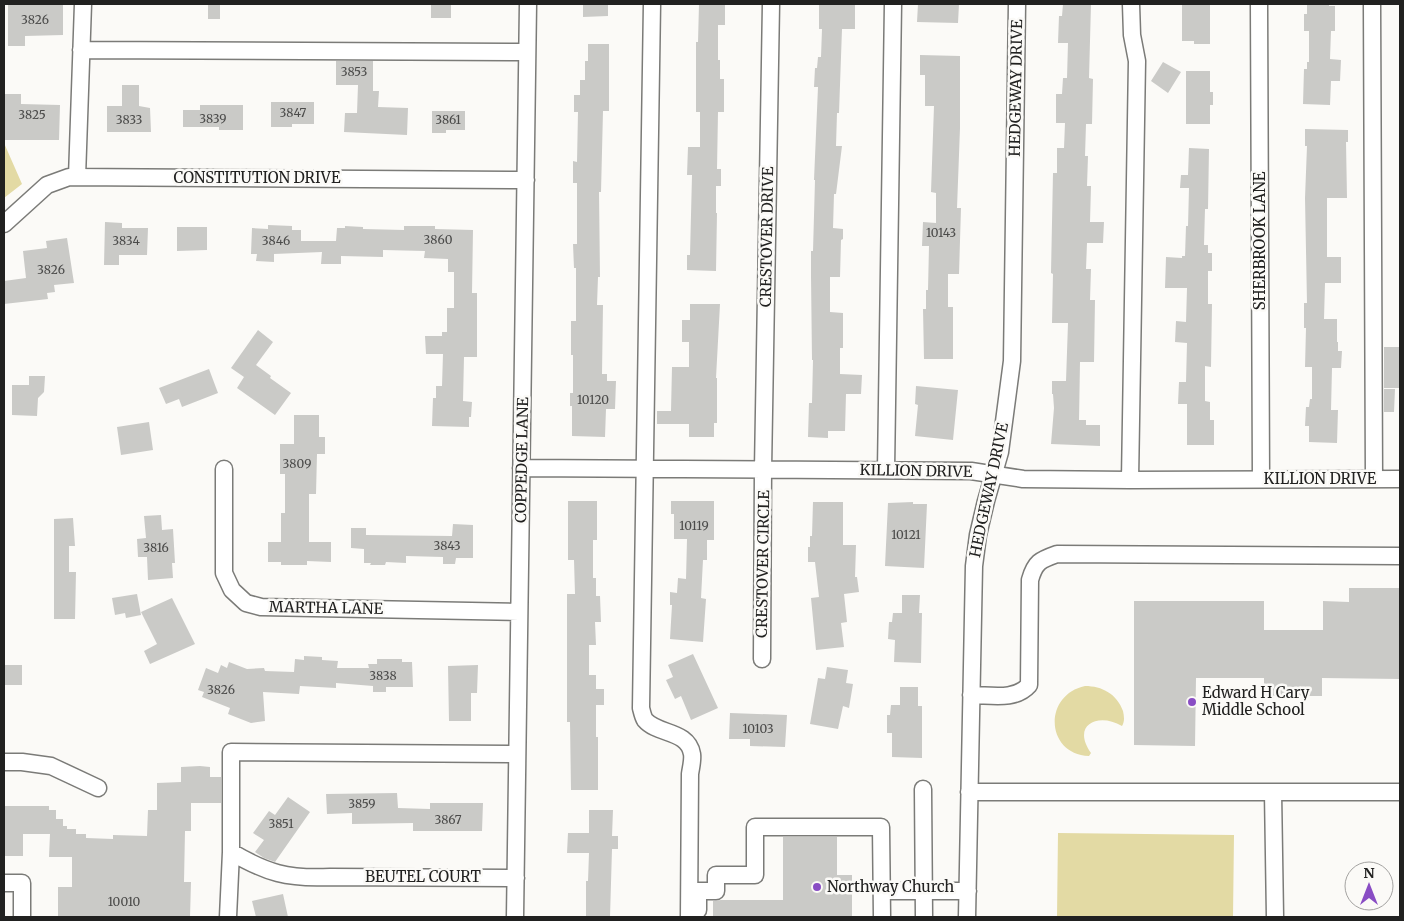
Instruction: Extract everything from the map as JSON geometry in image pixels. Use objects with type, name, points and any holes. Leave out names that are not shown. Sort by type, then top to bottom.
[{"type":"street","points":[[77,177],[83,4]]},
{"type":"street","name":"COPPEDGE LANE","points":[[515,917],[528,4]]},
{"type":"street","points":[[652,4],[641,708],[644,719],[652,725],[678,736],[689,744],[692,756],[690,774],[689,917]]},
{"type":"street","name":"CRESTOVER DRIVE","points":[[764,470],[771,4]]},
{"type":"street","points":[[886,470],[893,4]]},
{"type":"street","name":"HEDGEWAY DRIVE","points":[[967,917],[974,566],[978,535],[1000,452],[1012,361],[1017,4]]},
{"type":"street","points":[[1130,480],[1137,61],[1132,35],[1131,4]]},
{"type":"street","name":"SHERBROOK LANE","points":[[1259,4],[1261,479]]},
{"type":"street","points":[[1372,4],[1374,479]]},
{"type":"street","points":[[81,50],[527,52]]},
{"type":"street","name":"CONSTITUTION DRIVE","points":[[4,224],[48,185],[69,177],[526,180]]},
{"type":"street","name":"KILLION DRIVE","points":[[521,468],[971,471],[1023,479],[1400,479]]},
{"type":"street","name":"MARTHA LANE","points":[[224,469],[224,573],[232,590],[246,603],[261,607],[519,612]]},
{"type":"street","name":"CRESTOVER CIRCLE","points":[[762,659],[764,470]]},
{"type":"street","points":[[971,695],[1013,695],[1024,691],[1029,685],[1030,580],[1033,570],[1041,560],[1057,554],[1400,556]]},
{"type":"street","points":[[228,917],[231,852],[231,752],[517,754]]},
{"type":"street","points":[[4,762],[22,762],[51,766],[98,788]]},
{"type":"street","points":[[923,789],[924,917]]},
{"type":"street","points":[[969,792],[1400,792]]},
{"type":"street","points":[[1273,792],[1275,917]]},
{"type":"street","points":[[698,917],[698,890],[716,890],[716,875],[754,875],[754,827],[882,826],[882,917]]},
{"type":"street","name":"BEUTEL COURT","points":[[231,852],[262,869],[278,874],[307,878],[516,878]]},
{"type":"street","points":[[4,883],[22,883],[22,917]]},
{"type":"street","points":[[882,891],[968,890]]},
{"type":"shaded area","points":[[4,143],[22,184],[4,198]]},
{"type":"shaded area","points":[[1085,686],[1103,689],[1108,692],[1117,700],[1124,717],[1122,726],[1104,720],[1096,721],[1086,728],[1084,735],[1091,753],[1089,756],[1074,753],[1064,745],[1057,735],[1055,724],[1056,712],[1062,700],[1071,692]]},
{"type":"shaded area","points":[[1058,833],[1234,835],[1233,917],[1057,917]]},
{"type":"building","points":[[8,4],[63,4],[63,35],[25,36],[25,46],[8,46]]},
{"type":"building","points":[[208,4],[220,4],[220,19],[208,19]]},
{"type":"building","points":[[431,4],[451,4],[451,18],[431,18]]},
{"type":"building","points":[[583,4],[608,4],[608,16],[583,17]]},
{"type":"building","points":[[699,4],[725,4],[725,25],[718,25],[718,60],[720,60],[720,79],[724,79],[724,112],[718,112],[717,169],[721,169],[721,186],[716,186],[716,271],[687,270],[687,255],[690,255],[692,175],[687,175],[688,147],[700,147],[700,112],[696,112],[696,42],[698,42]]},
{"type":"building","points":[[819,4],[855,4],[855,29],[842,29],[836,146],[842,146],[836,194],[834,194],[833,228],[843,229],[843,239],[841,240],[840,277],[830,277],[830,312],[843,313],[843,348],[840,348],[840,374],[862,375],[861,394],[846,394],[845,431],[828,431],[828,438],[808,437],[809,403],[812,403],[811,251],[813,251],[818,87],[814,87],[815,68],[817,68],[818,57],[821,57],[822,29],[819,29]]},
{"type":"building","points":[[918,4],[959,4],[958,23],[917,22]]},
{"type":"building","points":[[1063,4],[1091,4],[1089,78],[1093,79],[1092,124],[1086,124],[1085,156],[1088,156],[1087,186],[1091,186],[1090,222],[1104,222],[1103,243],[1087,243],[1086,269],[1091,269],[1090,300],[1095,300],[1094,362],[1080,362],[1079,420],[1086,420],[1086,425],[1100,425],[1100,446],[1051,444],[1054,408],[1052,381],[1066,381],[1068,323],[1052,323],[1053,274],[1051,273],[1053,173],[1057,173],[1057,148],[1064,148],[1065,123],[1056,123],[1056,94],[1062,94],[1063,78],[1067,78],[1068,43],[1058,43],[1059,16],[1062,16]]},
{"type":"building","points":[[1182,4],[1210,4],[1210,44],[1194,44],[1194,41],[1182,41]]},
{"type":"building","points":[[1307,4],[1329,4],[1329,6],[1335,6],[1335,31],[1331,31],[1330,59],[1341,60],[1340,81],[1331,81],[1330,105],[1303,104],[1304,69],[1307,69],[1307,62],[1309,62],[1309,31],[1304,31],[1304,14],[1307,14]]},
{"type":"building","points":[[588,44],[609,44],[609,111],[603,111],[601,192],[599,192],[600,277],[598,277],[597,305],[603,305],[602,374],[607,374],[607,381],[616,381],[615,409],[606,409],[605,437],[572,436],[572,406],[570,406],[570,393],[573,393],[571,321],[576,321],[576,268],[574,268],[573,244],[577,244],[577,183],[573,183],[573,161],[577,162],[578,112],[574,112],[574,95],[580,95],[580,80],[585,80],[585,61],[588,61]]},
{"type":"building","points":[[920,55],[960,56],[957,208],[961,208],[959,274],[948,274],[948,307],[953,307],[953,359],[924,359],[923,309],[926,309],[926,290],[928,290],[929,246],[922,246],[923,222],[936,223],[936,193],[931,192],[934,106],[925,106],[925,75],[920,75]]},
{"type":"building","points":[[336,61],[373,61],[373,91],[379,91],[378,107],[408,108],[407,135],[344,132],[345,113],[357,113],[358,85],[336,85]]},
{"type":"building","points":[[1163,62],[1181,72],[1168,93],[1151,81]]},
{"type":"building","points":[[1186,71],[1210,71],[1210,92],[1213,92],[1213,105],[1210,105],[1210,124],[1186,124]]},
{"type":"building","points":[[122,85],[139,85],[139,106],[150,108],[151,132],[107,132],[107,106],[122,106]]},
{"type":"building","points":[[4,94],[21,94],[21,104],[60,105],[59,140],[4,140]]},
{"type":"building","points":[[271,102],[314,102],[314,124],[292,124],[292,127],[271,127]]},
{"type":"building","points":[[200,105],[243,105],[243,130],[219,130],[219,127],[183,127],[183,110],[200,110]]},
{"type":"building","points":[[432,111],[465,111],[465,130],[446,130],[446,133],[432,133]]},
{"type":"building","points":[[1305,129],[1348,130],[1348,142],[1346,142],[1347,198],[1327,198],[1327,257],[1341,257],[1341,283],[1325,283],[1324,319],[1337,319],[1338,351],[1342,351],[1341,368],[1332,368],[1331,410],[1338,410],[1337,443],[1309,442],[1309,426],[1305,426],[1306,407],[1309,407],[1310,399],[1312,399],[1312,367],[1305,367],[1306,328],[1304,328],[1304,303],[1307,303],[1305,198],[1307,146],[1305,146]]},
{"type":"building","points":[[1189,148],[1209,149],[1208,209],[1205,209],[1204,245],[1208,245],[1208,253],[1212,253],[1212,271],[1208,271],[1208,304],[1212,304],[1211,367],[1205,366],[1205,401],[1210,402],[1210,420],[1214,420],[1214,445],[1187,445],[1187,404],[1178,404],[1179,382],[1186,382],[1187,343],[1175,342],[1176,321],[1186,322],[1187,288],[1165,288],[1166,257],[1182,258],[1182,256],[1185,256],[1189,188],[1180,188],[1181,175],[1188,175]]},
{"type":"building","points":[[105,222],[122,223],[122,228],[148,228],[147,255],[119,255],[119,265],[104,265]]},
{"type":"building","points":[[268,225],[292,226],[292,230],[301,230],[301,241],[336,241],[337,228],[345,228],[345,226],[363,227],[363,229],[404,230],[404,226],[435,226],[435,229],[473,230],[472,293],[477,293],[477,357],[464,357],[463,401],[472,402],[469,427],[432,426],[433,398],[436,398],[436,386],[442,386],[443,354],[426,354],[425,336],[442,336],[442,332],[447,332],[447,308],[454,308],[454,272],[448,272],[448,259],[424,258],[425,251],[383,250],[383,257],[341,256],[341,264],[321,264],[322,252],[274,254],[274,262],[256,261],[257,254],[251,254],[252,228],[268,229]]},
{"type":"building","points":[[177,227],[207,227],[207,250],[177,251]]},
{"type":"building","points":[[67,238],[74,283],[54,285],[55,292],[47,293],[48,299],[4,304],[4,281],[26,278],[23,251],[47,248],[46,241]]},
{"type":"building","points":[[690,304],[720,304],[716,378],[717,423],[714,423],[714,437],[689,437],[689,424],[657,424],[657,411],[671,411],[672,367],[689,367],[689,342],[682,342],[682,320],[690,320]]},
{"type":"building","points":[[258,330],[273,342],[256,365],[291,393],[275,415],[237,388],[244,377],[231,368]]},
{"type":"building","points":[[1384,347],[1400,347],[1400,388],[1384,388]]},
{"type":"building","points":[[209,369],[218,393],[182,407],[179,399],[166,404],[159,388]]},
{"type":"building","points":[[29,376],[45,376],[44,392],[38,398],[37,416],[12,415],[12,385],[29,385]]},
{"type":"building","points":[[916,386],[958,390],[953,440],[915,436],[918,405],[915,404]]},
{"type":"building","points":[[1384,389],[1395,389],[1394,412],[1384,412]]},
{"type":"building","points":[[294,415],[319,415],[319,437],[325,437],[325,454],[317,454],[316,494],[309,494],[309,542],[331,542],[331,562],[307,561],[307,565],[281,565],[281,562],[268,562],[268,542],[281,542],[281,513],[285,513],[285,474],[280,474],[280,444],[294,444]]},
{"type":"building","points":[[149,422],[153,450],[121,455],[117,427]]},
{"type":"building","points":[[568,501],[597,501],[597,540],[593,540],[593,578],[596,578],[596,596],[600,596],[601,622],[595,622],[596,645],[589,645],[589,675],[596,675],[596,689],[604,689],[604,705],[596,705],[598,790],[571,790],[570,722],[567,722],[567,594],[575,594],[574,560],[568,560]]},
{"type":"building","points":[[671,501],[714,501],[714,540],[707,540],[707,560],[703,560],[701,598],[706,599],[703,642],[670,639],[672,605],[670,605],[670,592],[677,593],[678,578],[686,579],[687,539],[674,539],[674,514],[671,514]]},
{"type":"building","points":[[813,502],[843,502],[843,545],[856,545],[855,577],[857,577],[859,592],[844,594],[847,622],[841,623],[844,647],[816,650],[811,598],[819,597],[815,562],[808,562],[808,547],[810,547],[810,536],[812,536]]},
{"type":"building","points":[[913,502],[913,504],[927,504],[924,568],[885,566],[888,503]]},
{"type":"building","points":[[161,515],[162,530],[173,529],[175,563],[172,563],[173,578],[148,580],[147,557],[138,557],[137,539],[146,538],[144,516]]},
{"type":"building","points":[[73,518],[75,546],[69,546],[69,572],[76,572],[75,619],[54,619],[54,519]]},
{"type":"building","points":[[453,524],[473,525],[473,558],[456,558],[455,564],[443,564],[443,557],[406,556],[406,563],[386,562],[385,565],[370,565],[371,563],[364,563],[364,549],[351,548],[351,528],[366,528],[366,535],[452,536]]},
{"type":"building","points":[[1349,588],[1400,588],[1400,679],[1322,678],[1322,696],[1264,696],[1264,678],[1196,678],[1195,746],[1134,745],[1134,601],[1264,601],[1264,630],[1323,630],[1323,601],[1349,602]]},
{"type":"building","points":[[137,594],[141,615],[126,618],[125,613],[115,615],[112,598]]},
{"type":"building","points":[[902,595],[920,595],[919,613],[922,613],[921,663],[894,662],[895,640],[888,639],[889,622],[892,622],[893,613],[902,613]]},
{"type":"building","points":[[172,598],[195,644],[150,664],[144,651],[157,644],[141,612]]},
{"type":"building","points":[[693,654],[718,708],[691,720],[681,696],[675,699],[666,680],[673,677],[668,665]]},
{"type":"building","points":[[304,656],[322,657],[322,660],[338,661],[337,668],[369,668],[368,664],[377,664],[377,659],[402,659],[402,662],[412,662],[413,687],[386,687],[386,692],[373,692],[373,686],[336,683],[336,688],[300,686],[299,694],[263,692],[265,721],[251,723],[228,714],[230,708],[202,697],[204,692],[198,690],[206,668],[218,673],[221,665],[227,668],[229,662],[247,669],[264,668],[265,671],[294,672],[295,659],[304,660]]},
{"type":"building","points":[[4,665],[22,665],[22,685],[4,685]]},
{"type":"building","points":[[478,665],[477,693],[471,693],[471,721],[449,721],[448,666]]},
{"type":"building","points":[[827,667],[848,670],[846,683],[853,684],[849,708],[843,706],[838,729],[810,724],[818,678],[825,679]]},
{"type":"building","points":[[900,687],[918,687],[918,706],[922,706],[922,758],[892,757],[892,733],[887,733],[887,715],[890,715],[891,705],[900,705]]},
{"type":"building","points":[[730,713],[787,715],[785,747],[750,746],[750,739],[729,739]]},
{"type":"building","points":[[181,767],[210,767],[210,777],[221,777],[221,803],[191,803],[191,831],[185,831],[184,882],[191,882],[190,917],[58,917],[58,887],[72,887],[72,857],[49,857],[50,834],[23,834],[23,856],[4,856],[4,806],[49,806],[49,810],[56,810],[56,819],[63,819],[63,826],[67,826],[67,829],[76,829],[76,834],[86,834],[86,838],[113,839],[113,835],[147,836],[148,810],[157,810],[157,783],[181,782]]},
{"type":"building","points":[[397,793],[398,808],[430,809],[430,803],[483,803],[482,831],[413,831],[413,823],[352,824],[352,813],[327,814],[326,794]]},
{"type":"building","points":[[288,797],[310,812],[275,862],[255,852],[264,840],[253,833],[269,811],[275,815]]},
{"type":"building","points":[[589,810],[613,810],[612,836],[618,836],[618,849],[612,849],[610,917],[586,917],[586,881],[588,881],[589,853],[567,853],[568,833],[589,833]]},
{"type":"building","name":"Northway Church","points":[[783,837],[837,837],[837,875],[852,875],[852,917],[713,917],[713,901],[783,900]]},
{"type":"building","points":[[283,894],[288,917],[256,917],[252,901]]},
{"type":"place","name":"Edward H Cary Middle School","points":[[1192,702]]},
{"type":"place","name":"Northway Church","points":[[817,887]]}]
